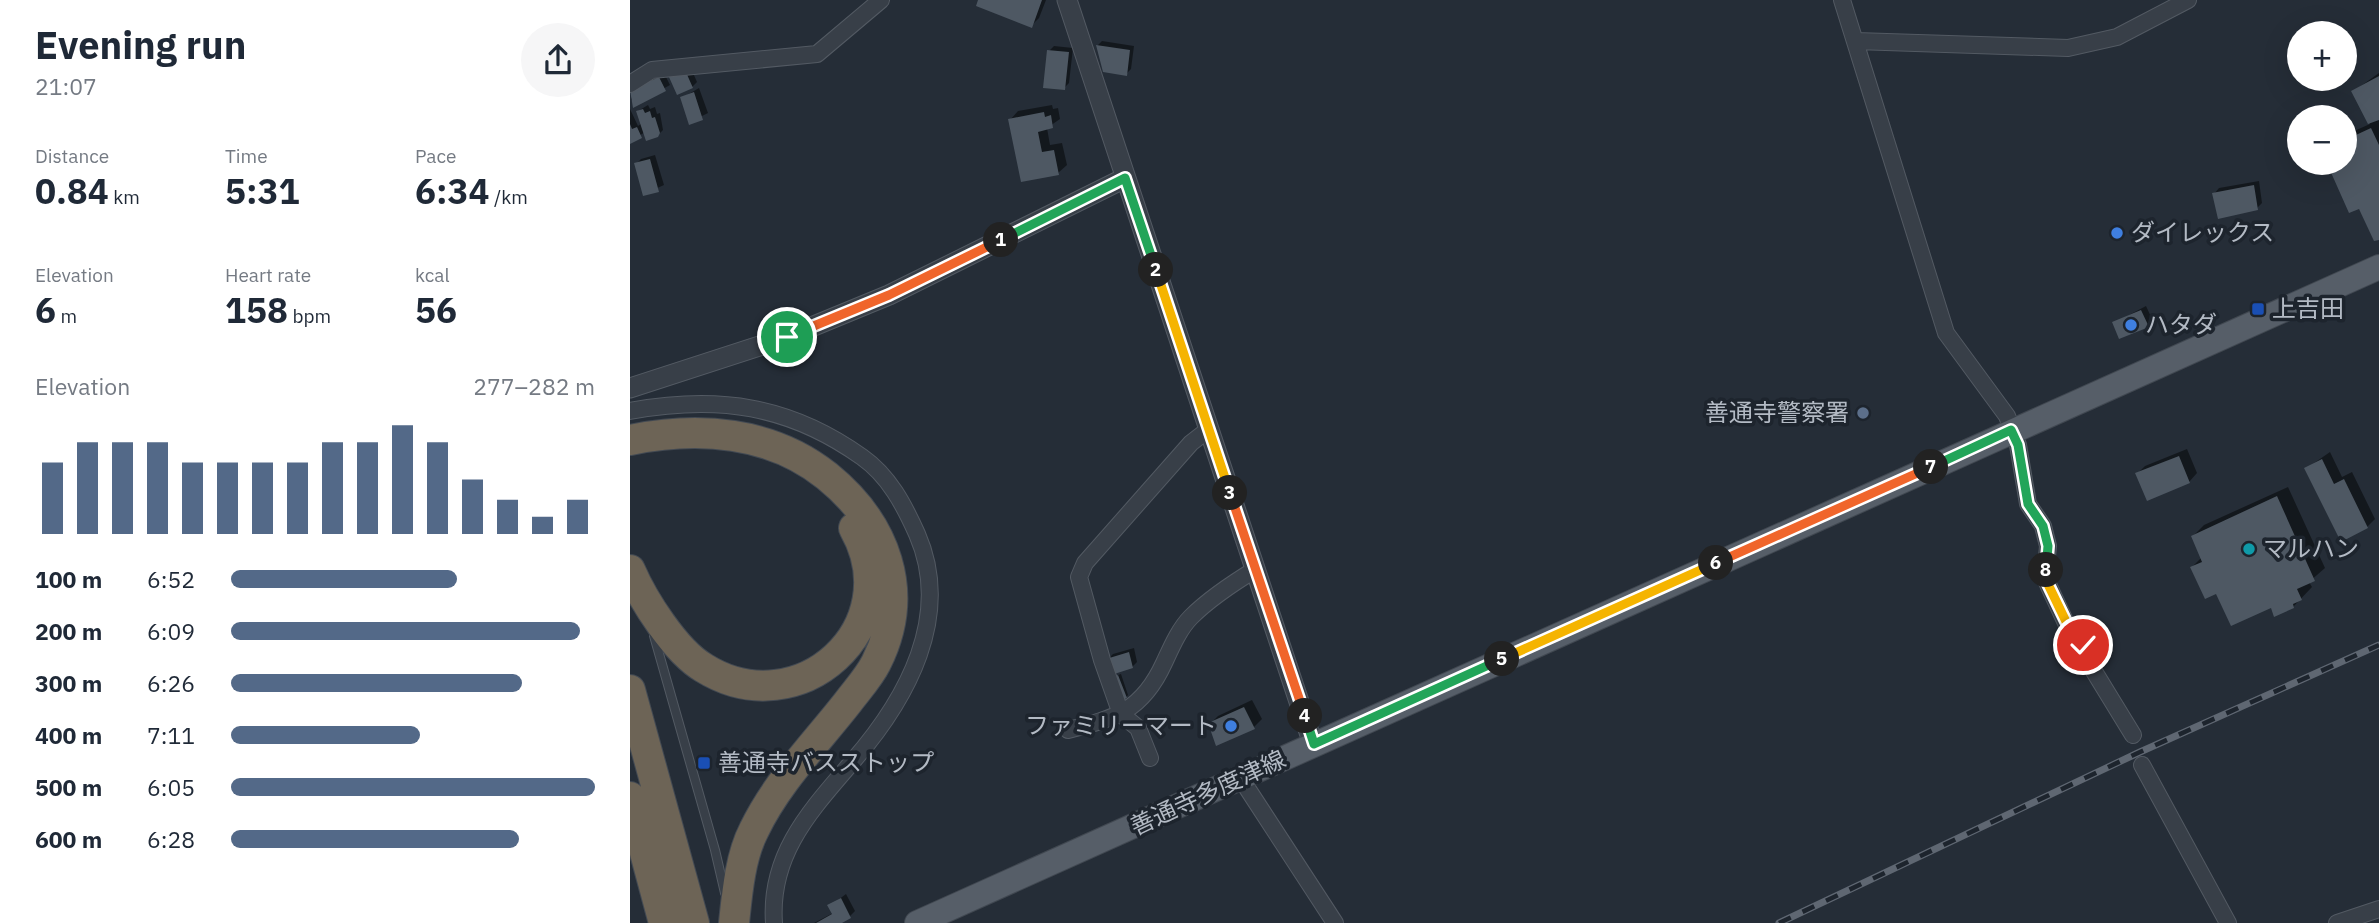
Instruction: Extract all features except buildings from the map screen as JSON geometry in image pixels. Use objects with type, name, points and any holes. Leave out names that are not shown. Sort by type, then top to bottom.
[{"type":"highway","points":[[630,440],[694,431],[718,433],[745,437],[802,459],[852,496],[879,541],[894,581],[891,610],[876,663],[776,792],[752,832],[733,923]]},
{"type":"highway","points":[[630,456],[672,449],[713,449],[741,453],[794,474],[826,495],[851,522],[867,560],[867,607],[858,629],[832,663],[793,683],[767,688],[733,681],[703,668],[663,626],[631,574]]},
{"type":"highway","points":[[630,690],[694,923]]},
{"type":"highway","points":[[630,797],[664,923]]},
{"type":"highway","points":[[630,876],[643,923]]},
{"type":"main road","name":"善通寺多度津線","points":[[918,923],[2379,267]]},
{"type":"street","points":[[630,84],[652,70],[817,54],[881,0]]},
{"type":"street","points":[[1067,0],[1314,744]]},
{"type":"street","points":[[1842,0],[1946,333],[2007,416],[2018,445],[2028,504],[2043,526],[2048,546],[2045,578],[2073,636],[2083,645],[2092,668],[2133,735]]},
{"type":"street","points":[[1856,41],[2067,48],[2117,37],[2188,0]]},
{"type":"street","points":[[630,388],[787,337],[889,295],[1125,178]]},
{"type":"street","points":[[630,411],[723,403],[754,407],[812,427],[842,443],[884,477],[899,497],[923,547],[931,596],[922,648],[902,695],[854,760],[803,819],[787,850],[777,890],[774,923]]},
{"type":"street","points":[[1150,758],[1138,728],[1121,714],[1102,660],[1079,577],[1085,563],[1191,443],[1209,429]]},
{"type":"street","points":[[1068,730],[1121,714],[1136,705],[1150,691],[1171,646],[1190,618],[1227,587],[1256,569]]},
{"type":"street","points":[[2142,765],[2228,923]]},
{"type":"street","points":[[1243,777],[1247,788],[1335,923]]},
{"type":"street","points":[[2337,923],[2379,909]]},
{"type":"lane","points":[[631,574],[662,659],[733,923]]},
{"type":"railway","points":[[1779,923],[2140,752],[2379,645]]},
{"type":"place","name":"ダイレックス","points":[[2117,233]]},
{"type":"place","name":"上吉田","points":[[2258,309]]},
{"type":"place","name":"ハタダ","points":[[2131,325]]},
{"type":"place","name":"善通寺警察署","points":[[1863,413]]},
{"type":"place","name":"マルハン","points":[[2249,549]]},
{"type":"place","name":"ファミリーマート","points":[[1231,726]]},
{"type":"place","name":"善通寺バスストップ","points":[[704,763]]},
{"type":"route","points":[[787,337],[889,295],[1125,178],[1314,744],[2011,430],[2018,445],[2025,495],[2043,526],[2048,546],[2045,578],[2073,636],[2083,645]]}]
